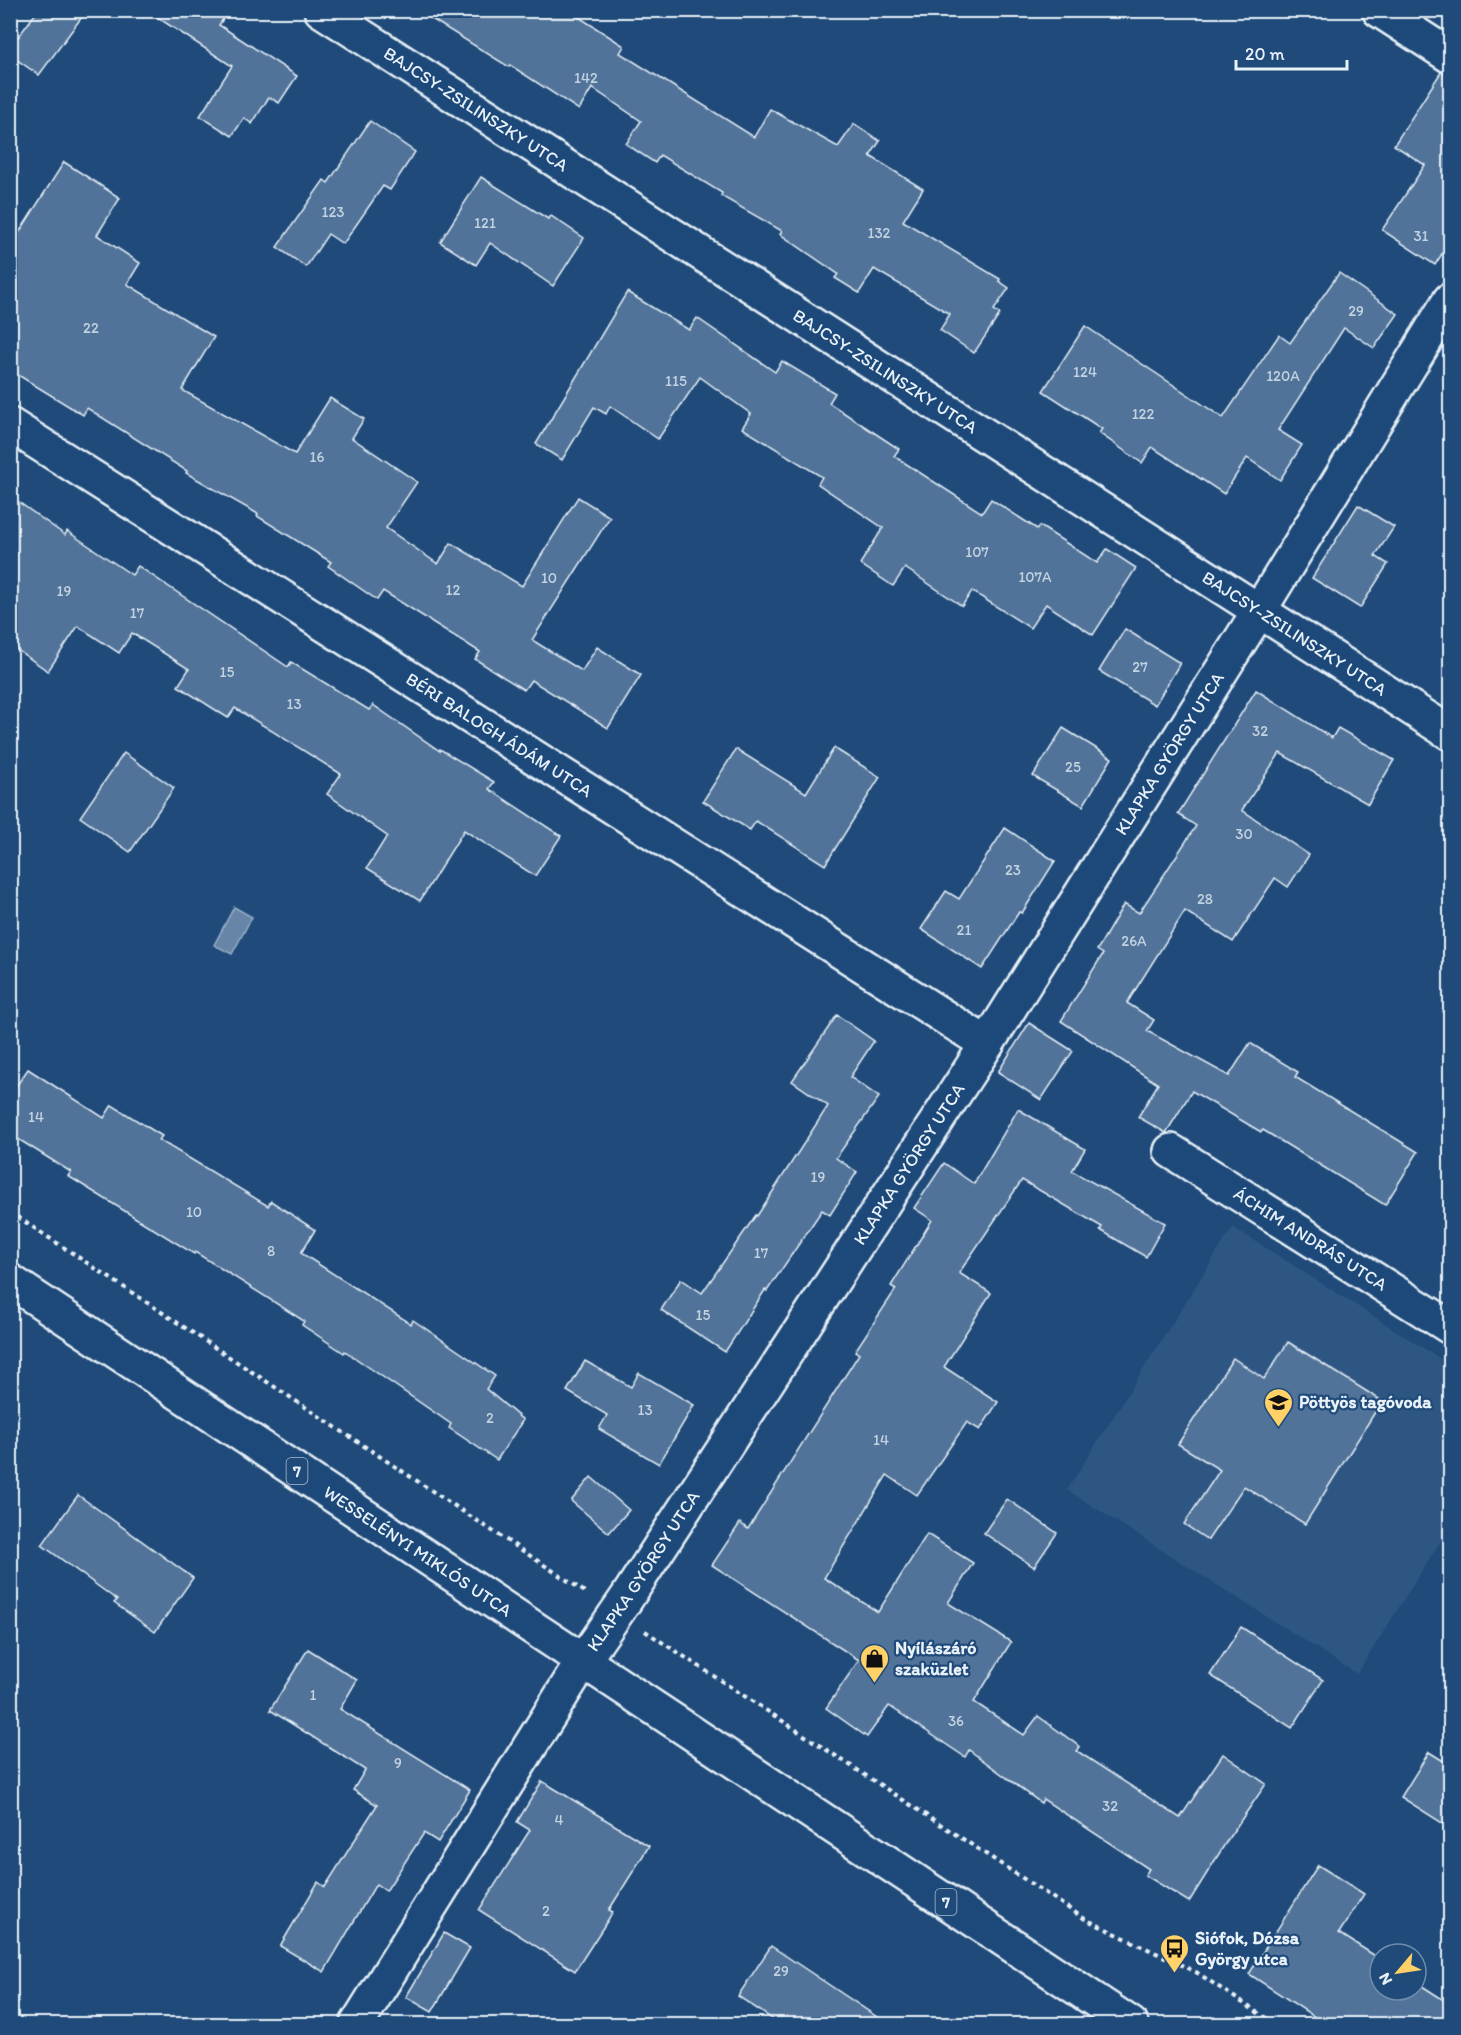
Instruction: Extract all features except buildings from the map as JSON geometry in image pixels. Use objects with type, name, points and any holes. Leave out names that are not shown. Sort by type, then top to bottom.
[{"type":"street","name":"BAJCSY-ZSILINSZKY UTCA","points":[[321,10],[1450,734]]},
{"type":"street","points":[[1379,10],[1450,56]]},
{"type":"street","name":"KLAPKA GYÖRGY UTCA","points":[[357,2025],[584,1661],[627,1599],[987,1044],[1259,611],[1450,300]]},
{"type":"street","name":"BÉRI BALOGH ÁDÁM UTCA","points":[[10,425],[987,1044]]},
{"type":"street","name":"ÁCHIM ANDRÁS UTCA","points":[[1171,1151],[1450,1327]]},
{"type":"street","name":"WESSELÉNYI MIKLÓS UTCA","points":[[10,1281],[1131,2025]]},
{"type":"shaded area","points":[[234,907],[252,917],[232,954],[214,945]]},
{"type":"shaded area","name":"Pöttyös tagóvoda","points":[[1233,1227],[1450,1365],[1450,1526],[1357,1674],[1067,1490]]},
{"type":"place","name":"Pöttyös tagóvoda","points":[[1278,1428]]},
{"type":"place","name":"Nyílászáró szaküzlet","points":[[874,1684]]},
{"type":"place","name":"Siófok, Dózsa György utca","points":[[1174,1974]]}]
